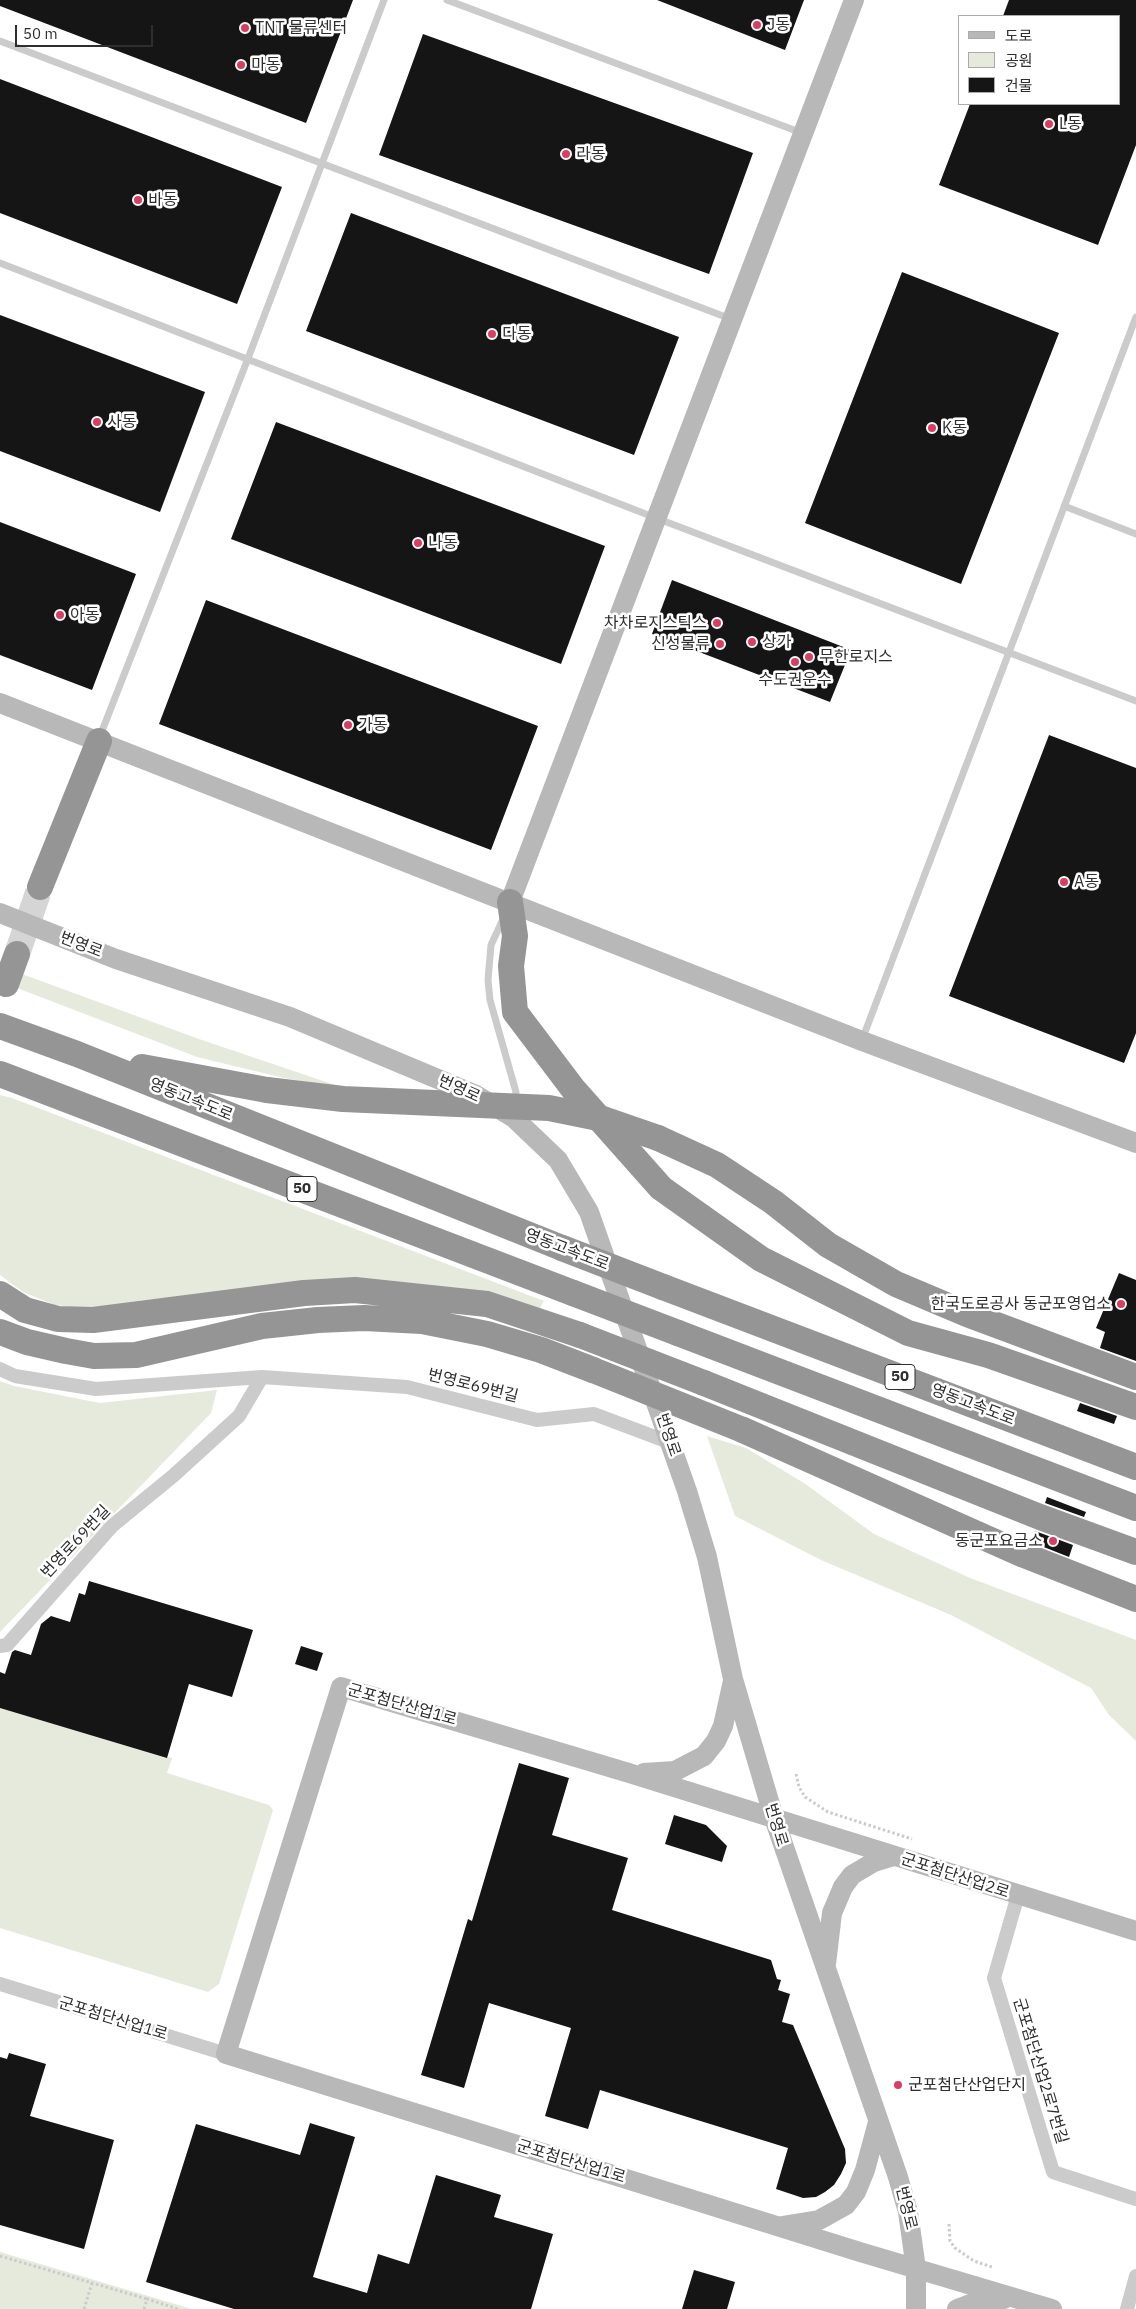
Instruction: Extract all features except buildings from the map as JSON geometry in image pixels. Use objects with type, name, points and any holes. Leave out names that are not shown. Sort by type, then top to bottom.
[{"type":"highway","points":[[40,888],[98,741]]},
{"type":"highway","points":[[510,902],[515,936],[511,966],[515,1012],[574,1090],[661,1188],[761,1259],[908,1334],[988,1355],[1136,1408]]},
{"type":"highway","points":[[6,984],[17,954]]},
{"type":"highway","name":"영동고속도로","points":[[0,1026],[78,1054],[562,1248],[1136,1467]]},
{"type":"highway","points":[[78,1054],[267,1090],[343,1099],[549,1108],[603,1119],[658,1138],[717,1165],[773,1202],[828,1245],[896,1284],[967,1314],[1136,1377]]},
{"type":"highway","name":"50","points":[[0,1074],[1136,1508]]},
{"type":"highway","points":[[0,1294],[25,1310],[58,1319],[92,1320],[304,1293],[355,1290],[487,1304],[580,1335],[704,1382],[1040,1517],[1136,1552]]},
{"type":"highway","points":[[0,1332],[26,1342],[94,1356],[127,1355],[271,1325],[318,1320],[355,1318],[412,1321],[487,1334],[541,1350],[743,1430],[1024,1555],[1136,1599]]},
{"type":"street","points":[[510,902],[854,0]]},
{"type":"street","points":[[0,703],[862,1041],[1136,1143]]},
{"type":"street","name":"번영로","points":[[0,913],[116,959],[290,1017],[476,1095],[514,1118],[558,1160],[589,1212],[671,1443],[707,1557],[733,1679],[774,1818],[825,1971],[898,2177],[908,2212],[916,2269],[916,2309]]},
{"type":"street","name":"번영로69번길","points":[[0,1369],[15,1376],[96,1389],[262,1377],[407,1387],[537,1420],[594,1414],[671,1443]]},
{"type":"street","name":"번영로69번길","points":[[0,1646],[7,1645],[112,1526],[173,1476],[239,1416],[262,1377]]},
{"type":"street","points":[[629,1773],[654,1774],[675,1771],[704,1756],[716,1741],[723,1726],[733,1679]]},
{"type":"street","name":"군포첨단산업1로","points":[[226,2054],[341,1687],[774,1818]]},
{"type":"street","name":"군포첨단산업2로","points":[[774,1818],[1018,1896],[1136,1931]]},
{"type":"street","points":[[825,1971],[832,1913],[843,1887],[852,1874],[874,1862],[894,1856]]},
{"type":"street","name":"군포첨단산업2로7번길","points":[[1018,1896],[994,1978],[1053,2172],[1136,2199]]},
{"type":"street","name":"군포첨단산업1로","points":[[0,1984],[916,2269]]},
{"type":"street","points":[[778,2226],[819,2220],[846,2205],[856,2192],[878,2122]]},
{"type":"street","points":[[916,2269],[1052,2309]]},
{"type":"street","points":[[1127,2309],[1136,2276]]},
{"type":"street","points":[[957,2309],[973,2302],[1015,2298]]},
{"type":"lane","points":[[98,741],[247,361],[384,0]]},
{"type":"lane","points":[[447,0],[803,133]]},
{"type":"lane","points":[[0,41],[732,319]]},
{"type":"lane","points":[[0,263],[247,361],[1136,700]]},
{"type":"lane","points":[[862,1041],[1136,317]]},
{"type":"lane","points":[[1064,506],[1136,534]]},
{"type":"lane","points":[[510,902],[491,945],[488,980],[490,1000],[516,1092],[514,1118]]},
{"type":"path","points":[[796,1774],[799,1787],[805,1797],[828,1812],[912,1839]]},
{"type":"path","points":[[949,2224],[950,2241],[955,2248],[974,2261],[992,2267]]},
{"type":"path","points":[[0,2256],[178,2309]]},
{"type":"path","points":[[84,2309],[92,2283]]},
{"type":"path","points":[[144,2309],[146,2299]]},
{"type":"green space","points":[[22,974],[199,1039],[347,1089],[284,1078],[197,1057],[17,988]]},
{"type":"green space","points":[[0,1095],[544,1301],[540,1308],[474,1292],[362,1281],[144,1300],[89,1309],[55,1305],[23,1292],[0,1275]]},
{"type":"green space","points":[[0,1381],[14,1386],[100,1403],[217,1390],[211,1413],[0,1632]]},
{"type":"green space","points":[[707,1436],[746,1448],[804,1483],[874,1534],[970,1578],[1136,1640],[1136,1741],[1109,1715],[1091,1688],[951,1615],[821,1560],[735,1516]]},
{"type":"green space","points":[[0,1708],[172,1758],[167,1773],[269,1805],[273,1810],[219,1984],[208,1992],[0,1928]]},
{"type":"green space","points":[[0,2252],[192,2309],[0,2309]]},
{"type":"tunnel","points":[[17,954],[40,887]]},
{"type":"place","name":"J동","points":[[757,25]]},
{"type":"place","name":"TNT 물류센터","points":[[245,28]]},
{"type":"place","name":"마동","points":[[241,65]]},
{"type":"place","name":"L동","points":[[1049,124]]},
{"type":"place","name":"라동","points":[[566,154]]},
{"type":"place","name":"바동","points":[[138,200]]},
{"type":"place","name":"다동","points":[[492,334]]},
{"type":"place","name":"사동","points":[[97,422]]},
{"type":"place","name":"K동","points":[[932,428]]},
{"type":"place","name":"나동","points":[[418,543]]},
{"type":"place","name":"아동","points":[[60,615]]},
{"type":"place","name":"차차로지스틱스","points":[[717,623]]},
{"type":"place","name":"상가","points":[[752,642]]},
{"type":"place","name":"신성물류","points":[[720,644]]},
{"type":"place","name":"무한로지스","points":[[809,657]]},
{"type":"place","name":"수도권운수","points":[[795,662]]},
{"type":"place","name":"가동","points":[[348,725]]},
{"type":"place","name":"A동","points":[[1064,882]]},
{"type":"place","name":"한국도로공사 동군포영업소","points":[[1121,1304]]},
{"type":"place","name":"동군포요금소","points":[[1053,1541]]},
{"type":"place","name":"군포첨단산업단지","points":[[898,2085]]}]
